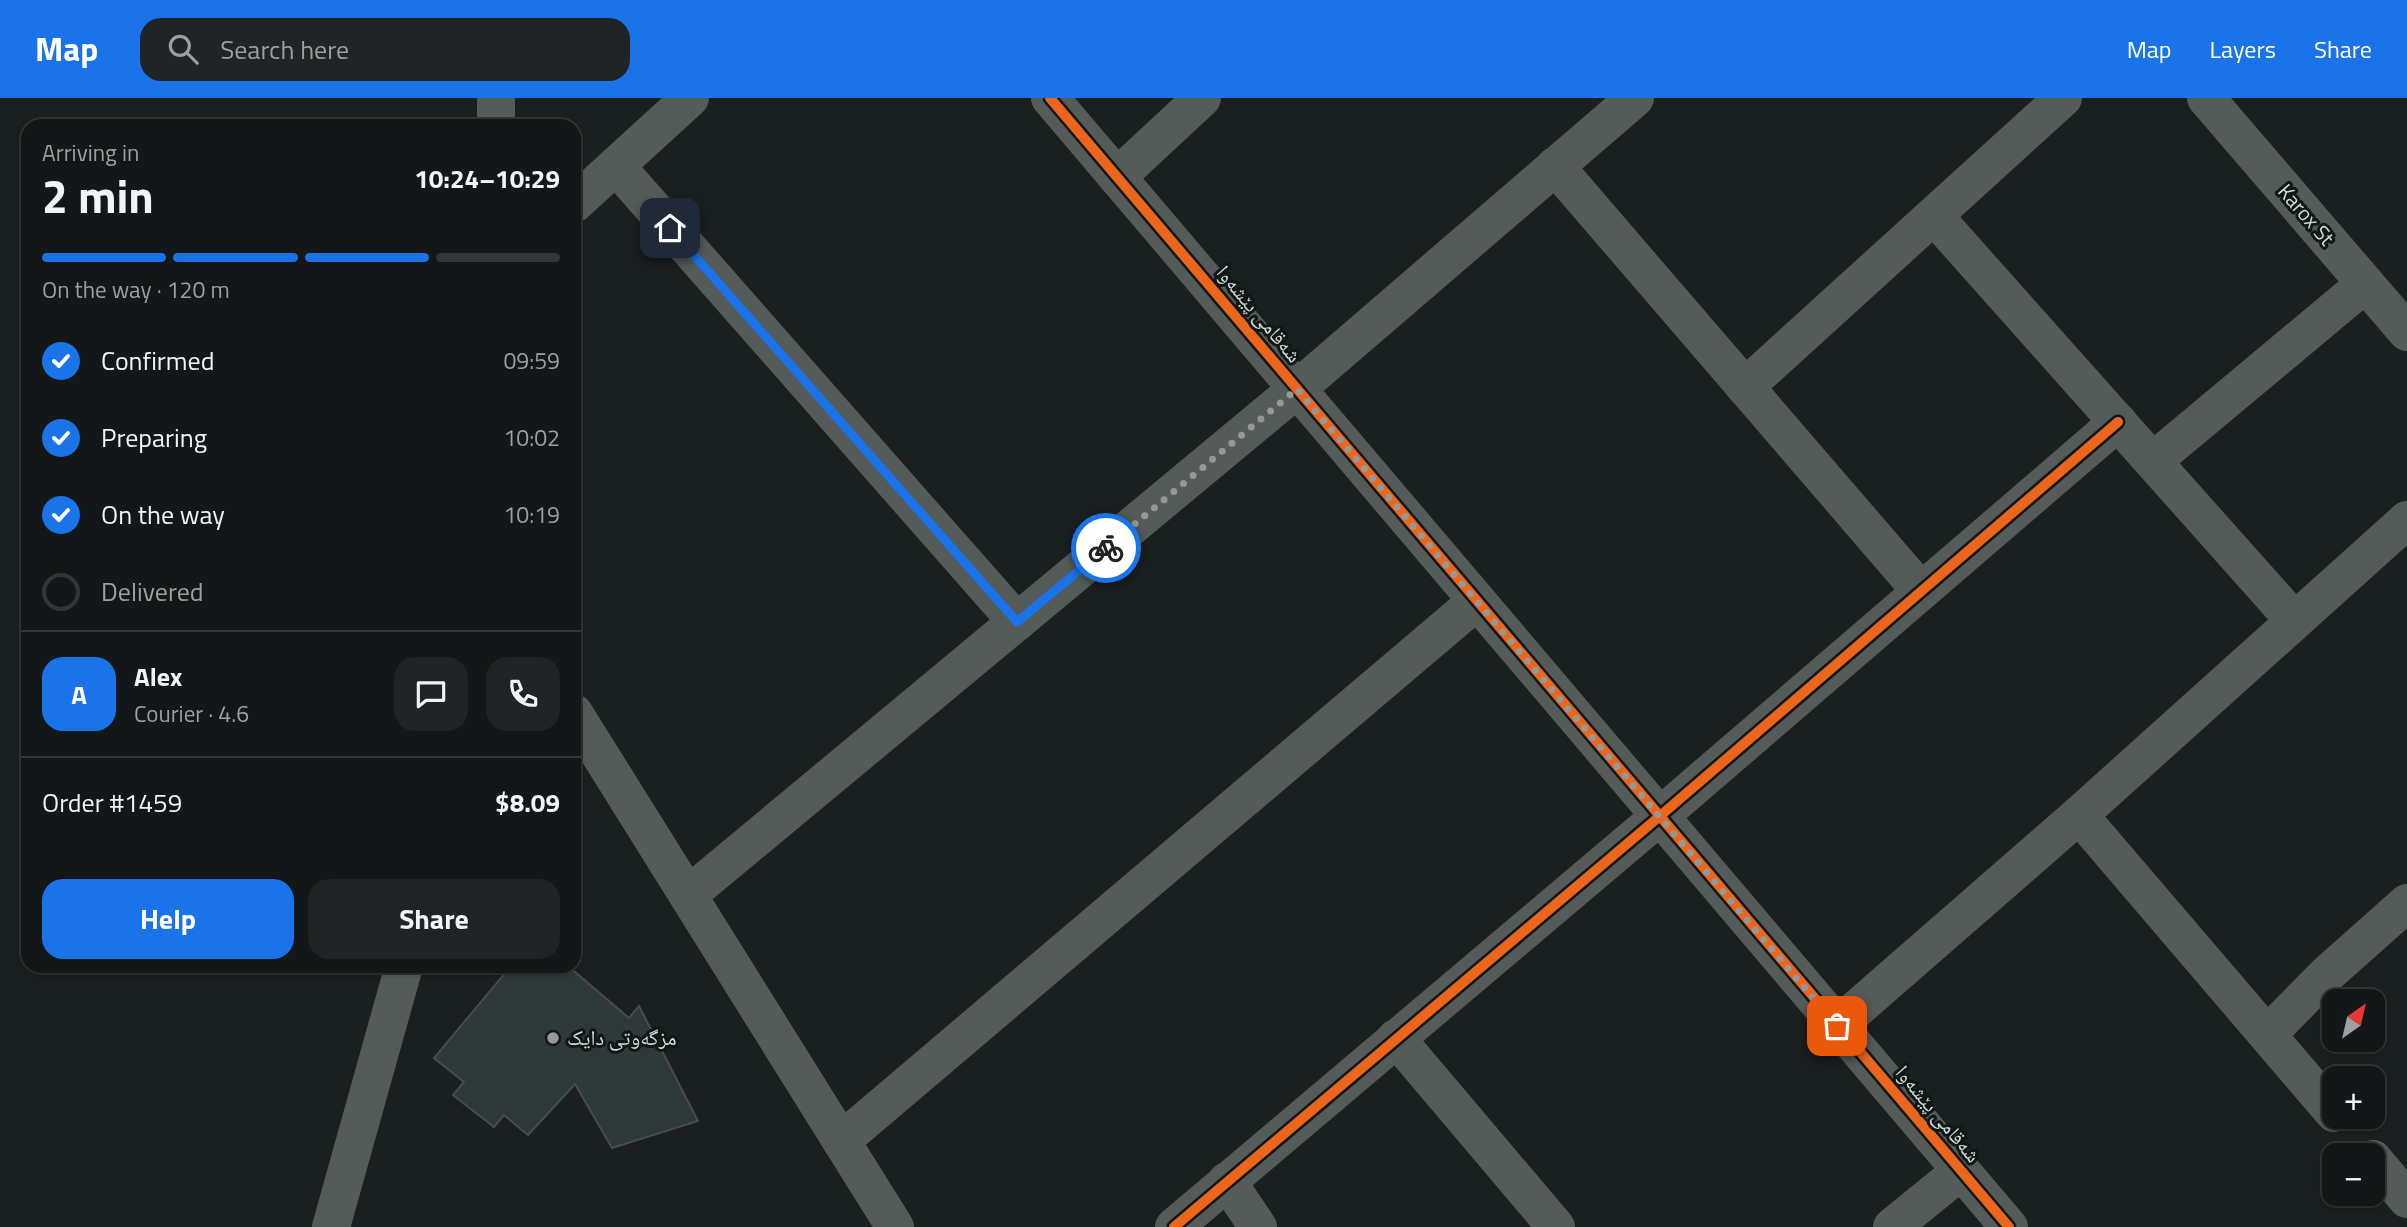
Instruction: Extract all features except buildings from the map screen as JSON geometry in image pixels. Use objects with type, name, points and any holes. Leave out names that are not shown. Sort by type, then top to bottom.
[{"type":"street","points":[[496,98],[496,119]]},
{"type":"street","points":[[581,198],[690,98]]},
{"type":"street","name":"شەقامی پێشەوا","points":[[1050,98],[2009,1227]]},
{"type":"street","points":[[1117,177],[1202,98]]},
{"type":"street","points":[[688,895],[1297,389],[1635,98]]},
{"type":"street","points":[[1745,387],[2063,98]]},
{"type":"street","name":"Karox St","points":[[2206,98],[2407,332]]},
{"type":"street","points":[[615,166],[1017,622]]},
{"type":"street","points":[[1555,166],[1920,590]]},
{"type":"street","points":[[1934,216],[2294,620]]},
{"type":"street","points":[[2153,461],[2365,284]]},
{"type":"street","points":[[1174,1227],[1660,816],[2118,422]]},
{"type":"street","points":[[1837,1026],[2079,815],[2407,520]]},
{"type":"street","points":[[841,1141],[1477,601]]},
{"type":"street","points":[[581,724],[895,1227]]},
{"type":"street","points":[[2079,815],[2322,1098]]},
{"type":"street","points":[[2268,1034],[2326,975],[2407,903]]},
{"type":"street","points":[[331,1227],[402,973]]},
{"type":"street","points":[[1396,1038],[1556,1227]]},
{"type":"street","points":[[2348,1129],[2359,1143]]},
{"type":"street","points":[[1892,1227],[1961,1171]]},
{"type":"street","points":[[2385,1173],[2407,1199]]},
{"type":"street","points":[[1227,1181],[1258,1227]]},
{"type":"cycle path","points":[[1050,98],[2009,1227]]},
{"type":"cycle path","points":[[1174,1227],[1660,816],[2118,422]]},
{"type":"way so far","points":[[1106,548],[1297,389],[1837,1026]]},
{"type":"place","name":"مزگەوتی دایک","points":[[553,1038]]},
{"type":"route","points":[[670,228],[1017,622],[1106,548]]}]
